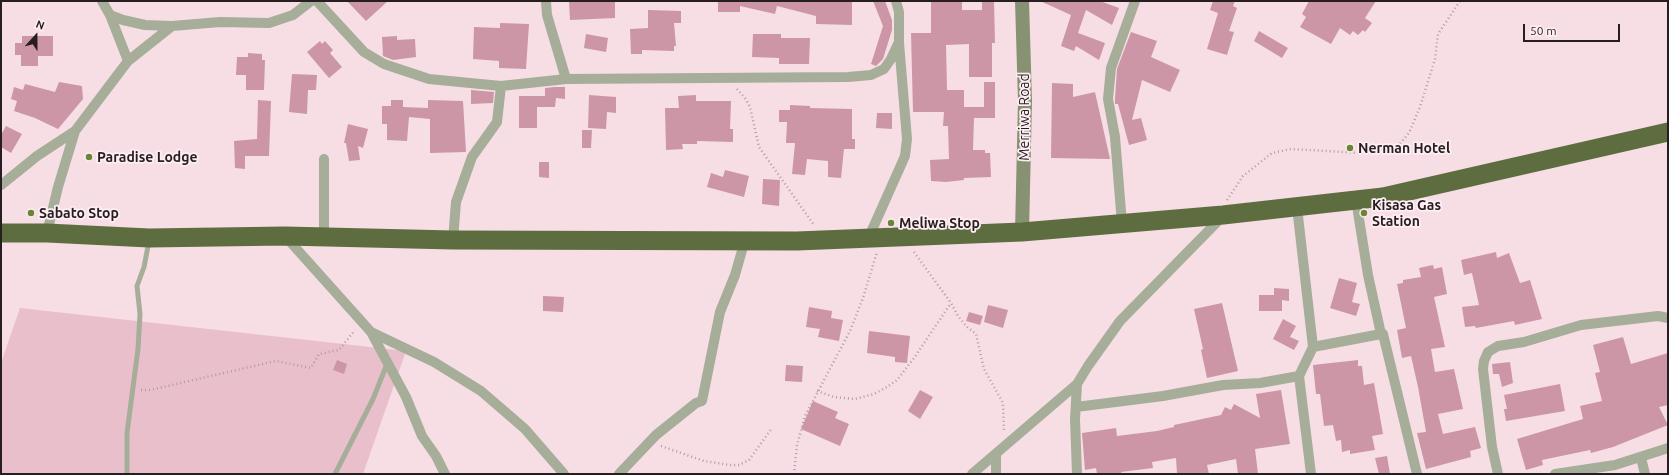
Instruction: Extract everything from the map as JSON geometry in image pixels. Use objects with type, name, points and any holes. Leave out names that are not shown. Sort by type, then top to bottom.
[{"type":"highway","points":[[1,233],[47,232],[149,238],[285,236],[453,240],[825,240],[1022,232],[1223,215],[1383,197],[1668,132]]},
{"type":"street","points":[[102,1],[110,15],[128,61]]},
{"type":"street","points":[[110,15],[123,20],[145,25],[172,26],[220,22],[269,24],[293,15],[310,1]]},
{"type":"street","points":[[317,1],[364,52],[384,64],[430,79],[501,86],[566,78],[848,77],[871,75],[884,68],[891,59],[899,42]]},
{"type":"street","points":[[546,1],[547,15],[566,78]]},
{"type":"street","points":[[875,239],[905,156],[907,139],[899,42],[899,12],[896,1]]},
{"type":"street","name":"Merriwa Road","points":[[1022,1],[1025,101],[1022,232]]},
{"type":"street","points":[[1122,224],[1115,137],[1108,99],[1111,68],[1135,1]]},
{"type":"street","points":[[1,186],[37,156],[75,131],[128,61],[172,26]]},
{"type":"street","points":[[453,240],[456,202],[472,156],[497,122],[501,86]]},
{"type":"street","points":[[47,232],[58,187],[75,131]]},
{"type":"street","points":[[324,159],[324,237]]},
{"type":"street","points":[[1356,200],[1368,275],[1381,334],[1383,334],[1417,474]]},
{"type":"street","points":[[1297,207],[1313,347],[1299,376],[1311,474]]},
{"type":"street","points":[[972,474],[1077,384],[1120,321],[1223,215]]},
{"type":"street","points":[[285,236],[371,332],[406,397],[422,436],[446,474]]},
{"type":"street","points":[[619,474],[649,442],[696,403],[702,401],[720,312],[736,275],[745,240]]},
{"type":"street","points":[[1498,474],[1492,447],[1483,369],[1484,361],[1488,352],[1498,346],[1524,342],[1581,325],[1658,316],[1668,318]]},
{"type":"street","points":[[371,332],[434,362],[480,391],[525,430],[564,474]]},
{"type":"street","points":[[1313,347],[1381,334]]},
{"type":"street","points":[[1076,407],[1163,396],[1223,385],[1260,383],[1299,376]]},
{"type":"street","points":[[1077,384],[1076,407],[1078,474]]},
{"type":"street","points":[[1555,474],[1591,469],[1641,458],[1668,448]]},
{"type":"street","points":[[996,474],[1000,451]]},
{"type":"street","points":[[1641,458],[1645,474]]},
{"type":"lane","points":[[127,474],[127,433],[140,314],[137,286],[144,267],[149,238]]},
{"type":"lane","points":[[335,474],[373,399],[388,363]]},
{"type":"path","points":[[1223,215],[1227,200],[1233,188],[1243,176],[1269,154],[1291,149],[1361,153],[1399,145],[1409,133],[1420,107],[1435,59],[1438,34],[1460,1]]},
{"type":"path","points":[[728,77],[748,102],[759,147],[825,240]]},
{"type":"path","points":[[904,237],[966,326],[976,334],[984,369],[989,381],[1002,400],[1005,420],[1000,451]]},
{"type":"path","points":[[794,474],[802,424],[817,391],[843,346],[852,326],[875,239]]},
{"type":"path","points":[[817,391],[834,397],[855,399],[874,394],[887,387],[897,380],[910,363],[951,303]]},
{"type":"path","points":[[133,388],[150,390],[276,361],[311,368],[319,354],[339,350],[361,322]]},
{"type":"path","points":[[649,442],[694,458],[735,465],[749,460],[772,428]]},
{"type":"shaded area","points":[[20,308],[406,351],[363,474],[1,474],[1,363]]},
{"type":"building","points":[[347,1],[388,1],[366,21]]},
{"type":"building","points":[[569,1],[615,1],[615,18],[570,20]]},
{"type":"building","points":[[718,1],[852,1],[852,25],[816,24],[816,16],[777,6],[775,14],[740,6],[740,12],[718,12]]},
{"type":"building","points":[[873,1],[885,1],[892,20],[892,30],[883,59],[876,66],[871,64],[883,26]]},
{"type":"building","points":[[931,1],[962,1],[962,10],[982,10],[982,1],[994,1],[995,43],[992,43],[992,77],[969,77],[969,44],[946,45],[947,90],[964,90],[964,107],[984,107],[984,82],[995,82],[995,118],[974,118],[973,150],[985,150],[985,153],[990,153],[991,177],[964,178],[964,180],[946,182],[931,181],[930,160],[949,159],[948,126],[943,126],[944,112],[913,112],[911,33],[931,33]]},
{"type":"building","points":[[1040,1],[1100,1],[1119,8],[1112,25],[1086,10],[1078,33],[1105,43],[1099,60],[1076,46],[1074,51],[1061,46],[1071,15]]},
{"type":"building","points":[[1213,1],[1235,1],[1233,6],[1237,8],[1229,31],[1234,32],[1227,55],[1207,49],[1218,13],[1210,10]]},
{"type":"building","points":[[1309,1],[1376,1],[1365,18],[1372,23],[1365,32],[1363,30],[1358,35],[1353,31],[1350,35],[1340,28],[1331,44],[1300,27],[1306,17],[1302,14]]},
{"type":"building","points":[[648,10],[681,11],[681,23],[674,23],[676,46],[674,46],[674,51],[642,50],[642,54],[631,54],[630,29],[648,28]]},
{"type":"building","points":[[500,23],[529,24],[526,69],[499,68],[499,61],[473,59],[474,27],[500,28]]},
{"type":"building","points":[[1259,31],[1288,48],[1282,58],[1254,41]]},
{"type":"building","points":[[1131,32],[1157,41],[1151,57],[1180,70],[1170,92],[1142,80],[1132,120],[1141,118],[1147,140],[1129,145],[1118,104],[1115,104],[1115,99],[1117,69]]},
{"type":"building","points":[[586,34],[608,38],[606,52],[584,48]]},
{"type":"building","points":[[753,34],[781,34],[781,38],[810,38],[809,64],[779,64],[779,58],[752,57]]},
{"type":"building","points":[[22,36],[53,36],[53,56],[38,56],[38,66],[21,66],[21,55],[15,55],[15,43],[22,43]]},
{"type":"building","points":[[397,36],[397,40],[415,39],[416,57],[393,60],[383,56],[382,37]]},
{"type":"building","points":[[320,41],[322,44],[325,41],[333,50],[330,53],[342,67],[329,78],[307,52]]},
{"type":"building","points":[[248,53],[262,54],[262,60],[265,60],[264,90],[246,90],[246,75],[236,75],[237,57],[248,57]]},
{"type":"building","points":[[292,74],[317,75],[316,90],[308,90],[307,114],[289,112]]},
{"type":"building","points":[[59,82],[82,86],[83,99],[58,129],[35,118],[14,111],[17,101],[11,99],[14,87],[23,90],[25,84],[55,92]]},
{"type":"building","points":[[1052,83],[1073,84],[1073,97],[1095,92],[1110,159],[1051,158]]},
{"type":"building","points":[[565,87],[565,99],[556,98],[555,107],[537,107],[537,128],[519,128],[519,96],[545,96],[545,88]]},
{"type":"building","points":[[471,90],[494,92],[493,103],[471,104]]},
{"type":"building","points":[[589,95],[616,97],[616,113],[607,112],[606,129],[588,128]]},
{"type":"building","points":[[696,95],[696,101],[731,101],[730,129],[733,129],[733,142],[697,141],[697,144],[682,144],[683,149],[666,150],[665,108],[679,108],[678,96]]},
{"type":"building","points":[[258,100],[271,101],[269,156],[245,156],[245,169],[235,168],[234,141],[257,139]]},
{"type":"building","points":[[391,100],[403,100],[403,107],[428,108],[428,100],[463,101],[466,152],[430,153],[430,119],[409,117],[407,141],[387,140],[387,124],[382,124],[382,106],[391,106]]},
{"type":"building","points":[[790,105],[810,106],[810,108],[852,109],[852,139],[855,139],[855,149],[844,149],[841,178],[828,177],[828,161],[807,159],[805,175],[792,174],[795,143],[786,143],[787,122],[779,122],[779,110],[790,110]]},
{"type":"building","points":[[877,113],[892,113],[892,129],[876,128]]},
{"type":"building","points":[[348,124],[368,129],[363,148],[358,146],[360,160],[349,161],[346,143],[344,143]]},
{"type":"building","points":[[6,126],[22,134],[11,153],[1,147],[1,135]]},
{"type":"building","points":[[582,130],[592,130],[591,148],[582,148]]},
{"type":"building","points":[[539,162],[549,162],[549,178],[539,177]]},
{"type":"building","points":[[725,170],[749,176],[744,197],[707,187],[711,173],[723,177]]},
{"type":"building","points":[[763,179],[780,180],[779,206],[762,204]]},
{"type":"building","points":[[1496,252],[1497,258],[1509,253],[1520,283],[1530,280],[1542,319],[1515,325],[1514,321],[1476,328],[1475,326],[1465,327],[1462,307],[1479,305],[1472,273],[1464,275],[1461,260]]},
{"type":"building","points":[[1433,265],[1434,269],[1442,267],[1447,294],[1434,297],[1445,347],[1431,349],[1435,372],[1454,369],[1463,409],[1438,414],[1443,434],[1475,427],[1481,448],[1470,451],[1471,457],[1426,469],[1417,433],[1426,432],[1418,387],[1411,356],[1402,358],[1397,330],[1406,328],[1397,284],[1403,283],[1403,280],[1421,277],[1419,268]]},
{"type":"building","points":[[1339,278],[1357,283],[1352,302],[1360,304],[1356,316],[1330,308]]},
{"type":"building","points":[[1274,288],[1289,289],[1289,301],[1282,300],[1282,311],[1259,311],[1259,295],[1274,295]]},
{"type":"building","points":[[543,296],[564,297],[563,312],[543,311]]},
{"type":"building","points":[[1222,303],[1238,371],[1207,378],[1201,350],[1203,349],[1194,309]]},
{"type":"building","points":[[988,305],[1008,310],[1003,328],[984,322]]},
{"type":"building","points":[[809,307],[832,311],[831,318],[843,320],[839,341],[818,337],[820,329],[806,327]]},
{"type":"building","points":[[969,312],[983,316],[980,325],[966,321]]},
{"type":"building","points":[[1283,319],[1296,326],[1290,337],[1299,341],[1294,350],[1273,339]]},
{"type":"building","points":[[869,331],[910,336],[907,363],[895,362],[895,357],[867,353]]},
{"type":"building","points":[[1623,337],[1631,364],[1668,353],[1668,405],[1659,407],[1668,425],[1613,447],[1591,453],[1590,450],[1542,460],[1543,465],[1526,470],[1517,439],[1583,419],[1580,406],[1602,401],[1595,373],[1600,372],[1593,345]]},
{"type":"building","points":[[337,360],[347,364],[344,374],[333,370]]},
{"type":"building","points":[[1358,360],[1358,366],[1362,366],[1364,385],[1374,383],[1383,434],[1372,436],[1375,450],[1350,454],[1350,450],[1342,452],[1341,440],[1336,441],[1333,425],[1324,426],[1320,394],[1316,394],[1313,365]]},
{"type":"building","points":[[1510,362],[1513,383],[1502,387],[1499,374],[1493,374],[1492,364]]},
{"type":"building","points":[[786,365],[803,366],[802,382],[785,381]]},
{"type":"building","points":[[1560,384],[1565,411],[1506,421],[1504,409],[1507,409],[1504,395]]},
{"type":"building","points":[[920,390],[933,397],[920,419],[908,411]]},
{"type":"building","points":[[1281,390],[1290,444],[1255,449],[1258,474],[1238,474],[1236,459],[1207,465],[1209,474],[1177,474],[1176,458],[1152,462],[1153,468],[1121,472],[1122,474],[1097,474],[1096,468],[1085,470],[1082,433],[1116,428],[1117,436],[1157,431],[1174,427],[1174,425],[1221,415],[1225,407],[1231,410],[1234,404],[1260,418],[1256,394]]},
{"type":"building","points":[[813,401],[838,412],[835,418],[849,424],[840,446],[801,429]]},
{"type":"building","points":[[1387,456],[1390,474],[1379,474],[1375,458]]},
{"type":"place","name":"Nerman Hotel","points":[[1350,148]]},
{"type":"place","name":"Paradise Lodge","points":[[89,157]]},
{"type":"place","name":"Sabato Stop","points":[[31,213]]},
{"type":"place","name":"Kisasa Gas Station","points":[[1364,213]]},
{"type":"place","name":"Meliwa Stop","points":[[891,223]]}]
